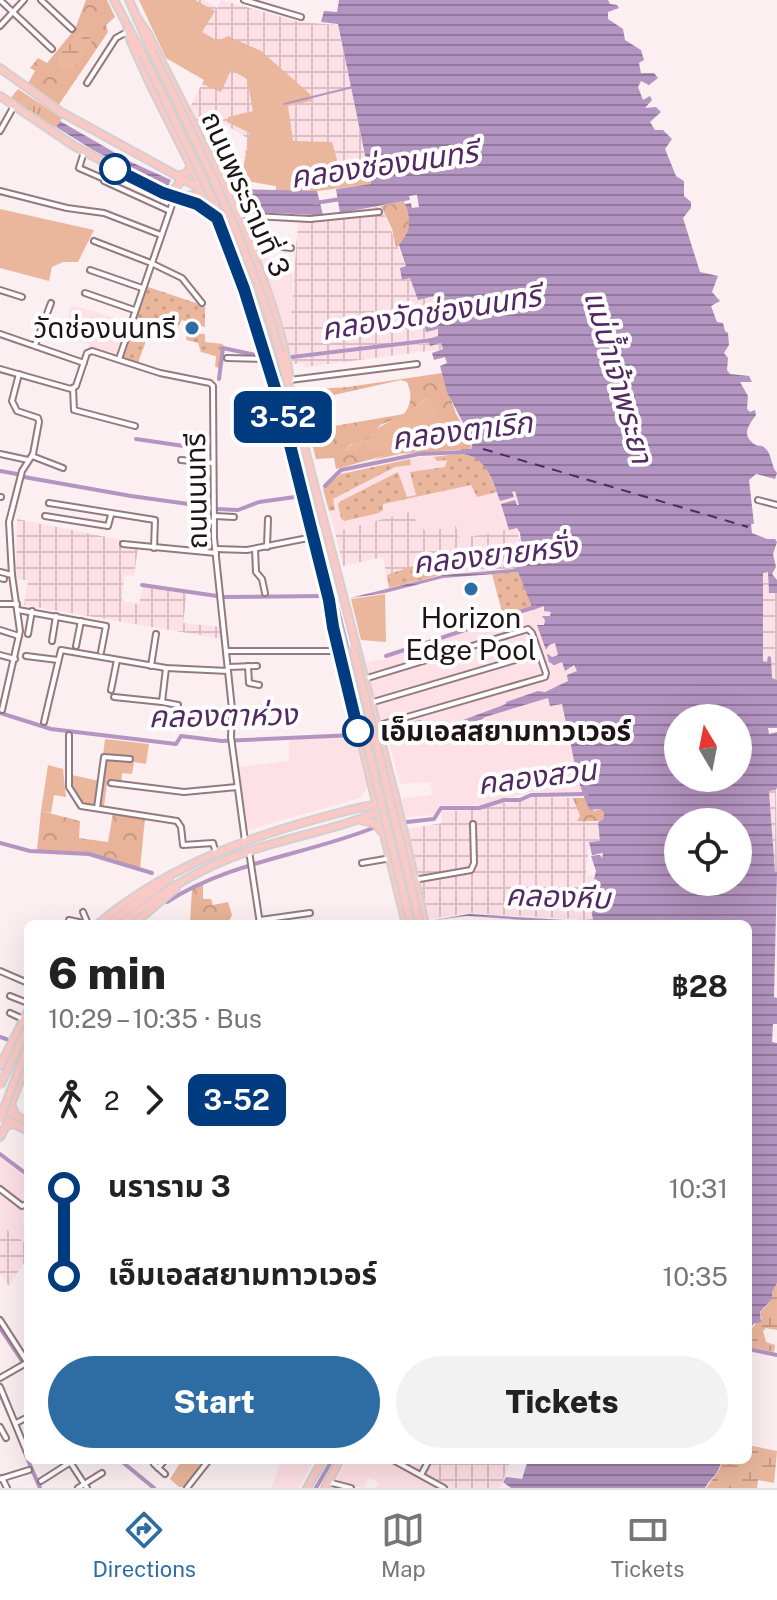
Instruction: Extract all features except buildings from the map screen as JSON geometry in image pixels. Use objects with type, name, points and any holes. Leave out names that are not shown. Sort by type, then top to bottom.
[{"type":"main road","name":"ถนนพระรามที่ 3","points":[[114,0],[217,218],[268,357]]},
{"type":"main road","name":"ถนนพระรามที่ 3","points":[[129,0],[237,230],[259,284],[292,395],[376,726],[380,777],[373,790],[378,812],[391,858],[408,883],[421,920]]},
{"type":"main road","name":"ถนนพระรามที่ 3","points":[[138,19],[232,206],[276,322],[292,395]]},
{"type":"main road","name":"ถนนพระรามที่ 3","points":[[127,29],[142,53],[232,242],[268,357],[407,920]]},
{"type":"main road","points":[[0,68],[61,112],[232,206]]},
{"type":"main road","points":[[0,96],[84,152],[207,210],[217,218]]},
{"type":"main road","points":[[179,176],[188,172],[190,166],[201,167],[208,157]]},
{"type":"main road","points":[[172,196],[179,184],[179,176]]},
{"type":"main road","points":[[172,196],[193,196],[213,189],[218,177]]},
{"type":"main road","points":[[225,240],[232,232],[242,232]]},
{"type":"main road","name":"ถนนพระรามที่ 3","points":[[344,603],[421,920]]},
{"type":"main road","name":"ถนนพระรามที่ 3","points":[[341,651],[380,777],[397,803],[408,883],[408,920]]},
{"type":"main road","points":[[359,807],[373,790]]},
{"type":"main road","points":[[103,920],[158,880],[245,841],[359,807],[397,803]]},
{"type":"main road","points":[[126,920],[185,880],[249,851],[357,820],[397,803]]},
{"type":"main road","points":[[357,820],[376,824],[385,837]]},
{"type":"main road","points":[[114,920],[182,870]]},
{"type":"main road","points":[[139,920],[185,880]]},
{"type":"main road","points":[[0,1066],[23,1019]]},
{"type":"main road","points":[[17,1088],[4,1089],[0,1086],[24,1035]]},
{"type":"main road","points":[[24,1055],[0,1118],[24,1121]]},
{"type":"main road","points":[[15,1120],[11,1104],[24,1070]]},
{"type":"main road","points":[[0,1108],[24,1128]]},
{"type":"main road","points":[[0,1137],[6,1126],[15,1120]]},
{"type":"main road","points":[[307,1488],[321,1464]]},
{"type":"main road","points":[[326,1485],[338,1464]]},
{"type":"street","points":[[0,0],[52,49]]},
{"type":"street","points":[[0,26],[24,0]]},
{"type":"street","points":[[41,0],[72,29]]},
{"type":"street","points":[[244,0],[301,17]]},
{"type":"street","points":[[87,83],[116,38],[127,29]]},
{"type":"street","points":[[0,131],[14,106]]},
{"type":"street","points":[[84,152],[79,168],[170,211]]},
{"type":"street","points":[[0,191],[67,208],[104,213],[161,235]]},
{"type":"street","points":[[119,359],[170,211],[172,196]]},
{"type":"street","points":[[236,216],[310,219],[379,212]]},
{"type":"street","points":[[94,241],[182,278],[202,303]]},
{"type":"street","points":[[250,251],[264,245],[291,248]]},
{"type":"street","points":[[90,270],[142,288]]},
{"type":"street","points":[[0,290],[22,297]]},
{"type":"street","points":[[85,293],[134,310]]},
{"type":"street","points":[[35,345],[51,303]]},
{"type":"street","points":[[0,334],[84,363],[73,388],[74,410],[135,426]]},
{"type":"street","name":"ถนนนนทรี","points":[[84,363],[89,351],[213,386],[216,551],[232,709],[231,739],[245,841]]},
{"type":"street","points":[[227,358],[268,357]]},
{"type":"street","points":[[290,380],[417,364]]},
{"type":"street","points":[[0,369],[73,388]]},
{"type":"street","points":[[2,710],[19,636],[9,522],[39,422],[38,418],[18,412],[12,402],[19,374]]},
{"type":"street","points":[[0,454],[30,458],[63,468]]},
{"type":"street","points":[[181,460],[213,463]]},
{"type":"street","points":[[758,500],[777,505]]},
{"type":"street","points":[[49,503],[155,520],[154,548]]},
{"type":"street","points":[[45,516],[108,526],[111,515]]},
{"type":"street","points":[[200,524],[234,517]]},
{"type":"street","points":[[267,547],[268,519]]},
{"type":"street","points":[[123,544],[216,551],[255,549],[313,537]]},
{"type":"street","points":[[255,549],[256,572],[262,579],[265,593]]},
{"type":"street","points":[[0,572],[12,575]]},
{"type":"street","points":[[0,604],[106,626],[101,652]]},
{"type":"street","points":[[28,634],[32,611]]},
{"type":"street","points":[[52,641],[56,616]]},
{"type":"street","points":[[76,646],[81,621]]},
{"type":"street","points":[[364,679],[528,629],[539,653],[545,677],[376,726]]},
{"type":"street","points":[[0,630],[19,636]]},
{"type":"street","points":[[151,666],[156,634]]},
{"type":"street","points":[[44,722],[59,651],[62,650],[166,668],[257,666]]},
{"type":"street","points":[[226,651],[341,651]]},
{"type":"street","points":[[370,703],[539,653]]},
{"type":"street","points":[[0,655],[15,659]]},
{"type":"street","points":[[26,656],[58,660]]},
{"type":"street","points":[[111,690],[117,660]]},
{"type":"street","points":[[248,666],[249,683],[259,685]]},
{"type":"street","points":[[162,702],[166,668]]},
{"type":"street","points":[[0,682],[9,685]]},
{"type":"street","points":[[114,697],[178,705]]},
{"type":"street","points":[[69,735],[68,778],[72,794],[81,806],[177,821],[181,827],[183,845],[213,843],[216,853]]},
{"type":"street","points":[[97,809],[104,757],[130,759]]},
{"type":"street","points":[[111,783],[184,792],[237,787]]},
{"type":"street","points":[[408,883],[471,870],[474,863],[473,824]]},
{"type":"street","points":[[249,851],[260,920]]},
{"type":"street","points":[[362,863],[391,858]]},
{"type":"street","points":[[83,912],[86,920]]},
{"type":"street","points":[[271,920],[310,913]]},
{"type":"street","points":[[0,971],[24,981]]},
{"type":"street","points":[[10,996],[24,1001]]},
{"type":"street","points":[[10,1013],[23,1019]]},
{"type":"street","points":[[0,1189],[24,1205]]},
{"type":"street","points":[[0,1320],[24,1360]]},
{"type":"street","points":[[0,1378],[24,1364]]},
{"type":"street","points":[[0,1387],[24,1445]]},
{"type":"street","points":[[15,1423],[24,1419]]},
{"type":"street","points":[[0,1427],[6,1438]]},
{"type":"street","points":[[41,1481],[67,1464]]},
{"type":"street","points":[[74,1464],[85,1486]]},
{"type":"street","points":[[159,1464],[156,1466],[165,1474]]},
{"type":"street","points":[[187,1488],[206,1464]]},
{"type":"street","points":[[400,1464],[444,1488]]},
{"type":"street","points":[[421,1475],[427,1464]]},
{"type":"street","points":[[7,1488],[1,1478],[29,1470]]},
{"type":"street","points":[[78,1488],[102,1473]]},
{"type":"street","points":[[326,1485],[351,1488]]},
{"type":"shaded area","points":[[139,0],[204,0],[217,8],[221,0],[300,22],[338,25],[371,184],[317,191],[276,192],[276,186],[241,180],[247,138],[224,124],[220,133],[198,123],[190,107],[204,80],[166,58]]},
{"type":"shaded area","points":[[381,206],[406,267],[403,280],[410,278],[434,296],[438,314],[435,315],[434,311],[426,331],[437,329],[439,336],[291,355],[282,324],[296,320],[291,319],[298,222],[305,215]]},
{"type":"shaded area","points":[[242,218],[256,219],[257,224],[265,226],[263,244],[274,274],[284,271],[293,274],[291,319],[301,320],[282,324]]},
{"type":"shaded area","points":[[71,305],[128,322],[117,356],[64,337]]},
{"type":"shaded area","points":[[429,343],[430,346],[441,343],[444,349],[305,367],[303,363],[293,364],[292,359]]},
{"type":"shaded area","points":[[471,455],[496,489],[500,501],[515,491],[520,505],[501,504],[509,530],[459,539],[425,532],[404,515],[335,532],[323,490],[341,474],[420,457]]},
{"type":"shaded area","points":[[409,512],[426,532],[456,526],[459,539],[517,528],[524,565],[519,568],[443,574],[389,588],[383,557],[343,566],[335,532]]},
{"type":"shaded area","points":[[17,519],[121,540],[121,545],[138,548],[134,576],[124,575],[122,601],[139,604],[143,587],[187,593],[183,623],[221,627],[222,639],[24,605],[28,581],[16,578]]},
{"type":"shaded area","points":[[763,572],[768,572],[769,592],[777,593],[777,680],[772,678],[771,657],[767,662],[763,661]]},
{"type":"shaded area","points":[[562,604],[567,604],[568,612],[551,616],[544,625],[548,645],[555,643],[558,655],[552,657],[552,661],[562,662],[565,670],[565,658],[574,656],[575,661],[571,662],[577,671],[569,681],[455,723],[425,730],[421,720],[382,727],[366,662],[389,658],[452,634],[531,612],[539,606],[545,606],[544,610],[561,611]]},
{"type":"shaded area","points":[[549,698],[562,704],[569,737],[558,740],[570,741],[582,792],[530,792],[480,805],[440,805],[435,815],[406,817],[402,798],[433,795],[430,782],[400,784],[386,730],[417,728],[421,736],[451,734],[470,728],[485,717]]},
{"type":"shaded area","points":[[354,736],[367,788],[360,798],[248,830],[238,767],[289,761],[289,739]]},
{"type":"shaded area","points":[[776,787],[777,872],[775,872],[769,791]]},
{"type":"shaded area","points":[[532,797],[585,798],[588,822],[598,822],[600,842],[589,843],[586,876],[593,875],[594,882],[587,884],[593,920],[469,913],[429,919],[408,829],[442,823],[442,811],[475,810],[499,803],[522,802]]},
{"type":"shaded area","points":[[0,1154],[24,1173],[24,1242],[0,1225]]},
{"type":"shaded area","points":[[0,1225],[24,1242],[24,1264],[9,1286],[0,1274]]},
{"type":"shaded area","points":[[280,1464],[312,1464],[299,1488],[271,1488]]},
{"type":"shaded area","points":[[345,1464],[430,1464],[425,1475],[448,1488],[376,1488],[379,1483],[368,1478],[364,1488],[335,1482]]},
{"type":"shaded area","points":[[430,1464],[509,1464],[500,1488],[448,1488],[425,1475]]},
{"type":"green space","points":[[86,0],[107,0],[115,17],[106,25],[108,32],[58,106],[27,85],[35,71],[30,68],[38,58],[47,63],[75,29]]},
{"type":"green space","points":[[139,0],[195,0],[215,11],[202,32],[218,41],[228,36],[261,51],[310,94],[311,101],[288,106],[293,141],[332,142],[338,163],[366,160],[371,184],[317,191],[276,192],[276,186],[241,180],[250,133],[227,122],[228,117],[253,111],[247,79],[231,70],[221,92],[202,84],[204,80],[166,58]]},
{"type":"green space","points":[[81,31],[87,32],[92,44],[74,68],[63,70],[58,65],[58,54]]},
{"type":"green space","points":[[18,89],[62,118],[55,128],[10,99]]},
{"type":"green space","points":[[404,201],[409,224],[401,245],[396,247],[392,229],[381,206]]},
{"type":"green space","points":[[0,209],[94,230],[78,262],[63,262],[52,267],[49,281],[0,268]]},
{"type":"green space","points":[[145,286],[205,306],[205,327],[182,320],[172,336],[150,330],[138,363],[123,359]]},
{"type":"green space","points":[[187,333],[205,334],[205,342],[223,344],[220,368],[215,367],[216,356],[201,352],[198,343],[186,340]]},
{"type":"green space","points":[[442,373],[456,414],[473,442],[470,449],[395,454],[416,439],[436,441],[446,433],[443,420],[427,398],[404,415],[380,425],[369,438],[346,449],[357,451],[360,445],[366,443],[366,449],[385,451],[383,456],[336,469],[334,458],[316,459],[301,400],[317,400],[317,389]],"holes":[[[401,380],[407,382],[410,399],[404,414],[311,430],[305,402],[317,402],[329,396]]]},
{"type":"green space","points":[[427,398],[444,417],[446,430],[435,441],[414,442],[395,454],[400,454],[373,460],[383,456],[366,450],[366,444],[349,453],[346,449],[407,412]]},
{"type":"green space","points":[[456,454],[479,460],[497,492],[477,497],[471,485],[383,504],[383,510],[379,513],[344,521],[341,518],[338,504],[341,501],[398,472],[407,497],[416,495],[410,472],[445,467],[447,460],[437,461],[434,457]]},
{"type":"green space","points":[[410,459],[411,465],[395,467],[333,499],[335,510],[329,511],[323,489],[341,474]]},
{"type":"green space","points":[[441,556],[445,574],[389,588],[387,575]]},
{"type":"green space","points":[[518,572],[532,607],[503,616],[492,574]]},
{"type":"green space","points":[[385,594],[386,642],[361,640],[351,599]]},
{"type":"green space","points":[[105,739],[149,744],[146,764],[134,762],[132,774],[122,773],[121,787],[107,784],[104,807],[82,804],[74,794],[72,775],[100,781]]},
{"type":"green space","points":[[48,765],[63,769],[66,797],[54,795],[51,813],[41,811]]},
{"type":"green space","points":[[573,798],[585,798],[594,811],[604,811],[603,821],[577,821],[580,816]]},
{"type":"green space","points":[[41,811],[80,821],[79,838],[108,842],[113,813],[145,818],[140,869],[91,853],[37,850]]},
{"type":"green space","points":[[203,883],[203,899],[211,899],[213,905],[228,902],[232,915],[230,920],[190,920],[192,889]]},
{"type":"green space","points":[[777,1283],[777,1330],[766,1328],[763,1331],[766,1342],[775,1345],[774,1352],[752,1348],[752,1329],[762,1319],[760,1313],[772,1299]]},
{"type":"green space","points":[[752,1446],[777,1451],[774,1483],[758,1480],[757,1488],[706,1488],[721,1464],[752,1464]]},
{"type":"green space","points":[[179,1464],[201,1464],[185,1487],[179,1487],[170,1479]]},
{"type":"water","name":"แม่น้ำเจ้าพระยา","points":[[339,0],[608,0],[619,8],[608,12],[608,19],[623,29],[625,40],[641,50],[644,60],[639,63],[641,73],[654,73],[658,78],[649,85],[641,81],[638,87],[643,100],[650,96],[652,100],[645,108],[656,107],[661,112],[650,122],[655,130],[663,130],[672,139],[665,149],[676,176],[684,181],[684,196],[691,202],[691,208],[683,218],[700,272],[718,276],[712,292],[720,301],[711,306],[717,322],[723,323],[728,333],[729,345],[724,353],[728,358],[727,370],[730,374],[749,376],[752,382],[740,382],[748,396],[747,409],[750,412],[755,410],[756,415],[748,437],[754,444],[766,449],[777,473],[775,479],[756,474],[749,480],[754,524],[751,524],[752,533],[777,542],[773,554],[776,567],[772,574],[777,580],[777,593],[769,593],[768,572],[763,573],[763,661],[767,662],[768,656],[771,657],[772,678],[777,680],[777,728],[768,728],[769,734],[777,732],[777,787],[769,791],[777,872],[774,997],[777,998],[777,1024],[773,1024],[772,1042],[777,1043],[777,1283],[772,1299],[760,1312],[761,1322],[752,1327],[752,920],[593,920],[589,895],[598,895],[602,889],[594,879],[596,871],[591,856],[600,855],[602,858],[603,853],[592,855],[589,842],[600,841],[598,822],[603,820],[604,812],[600,809],[590,810],[580,785],[570,741],[558,743],[557,740],[569,737],[562,704],[550,706],[548,698],[485,717],[470,728],[451,734],[421,736],[417,728],[389,729],[390,725],[421,720],[425,730],[455,723],[506,702],[538,691],[545,692],[568,681],[567,675],[577,671],[574,665],[565,671],[562,662],[554,665],[549,662],[547,654],[552,657],[558,655],[555,643],[546,650],[537,625],[544,625],[542,616],[550,616],[551,612],[544,611],[544,606],[533,610],[518,572],[443,578],[385,593],[350,598],[443,575],[513,569],[524,564],[520,533],[517,528],[509,530],[501,504],[515,500],[519,505],[515,491],[512,492],[514,497],[500,501],[483,464],[462,454],[461,449],[471,449],[473,442],[447,392],[440,366],[447,363],[445,357],[434,360],[432,353],[443,349],[441,343],[430,346],[428,339],[438,336],[438,329],[426,332],[420,307],[432,306],[438,314],[434,296],[418,300],[410,278],[402,280],[400,268],[406,266],[399,245],[406,236],[409,221],[405,204],[411,203],[412,208],[419,207],[417,195],[409,196],[410,200],[340,213],[336,189],[371,184],[338,24],[321,22],[324,11],[337,12]]},
{"type":"water","points":[[60,121],[131,162],[171,180],[167,188],[56,127]]},
{"type":"water","points":[[239,189],[317,191],[323,215],[251,212],[242,206],[237,195]]},
{"type":"water","points":[[260,296],[275,343],[320,525],[316,526],[256,297]]},
{"type":"water","points":[[469,914],[565,920],[467,916],[435,920]]},
{"type":"water","points":[[527,1464],[720,1464],[705,1488],[511,1488],[503,1482],[506,1477],[522,1479]]},
{"type":"waterway","points":[[284,104],[353,87]]},
{"type":"waterway","name":"คลองช่องนนทรี","points":[[315,203],[341,199]]},
{"type":"waterway","name":"คลองวัดช่องนนทรี","points":[[292,357],[433,340]]},
{"type":"waterway","name":"คลองวัดช่องนนทรี","points":[[219,379],[223,348],[260,356]]},
{"type":"waterway","points":[[136,439],[211,450]]},
{"type":"waterway","name":"คลองตาเริก","points":[[325,486],[341,470],[419,454],[465,452]]},
{"type":"waterway","name":"คลองตาเริก","points":[[0,471],[17,474]]},
{"type":"waterway","name":"คลองตาเริก","points":[[24,477],[210,507]]},
{"type":"waterway","name":"คลองตาเริก","points":[[217,509],[238,510],[259,502],[295,497]]},
{"type":"waterway","points":[[324,554],[385,799]]},
{"type":"waterway","name":"คลองยายหรั่ง","points":[[142,585],[217,596]]},
{"type":"waterway","name":"คลองยายหรั่ง","points":[[224,597],[322,596]]},
{"type":"waterway","points":[[386,656],[535,607]]},
{"type":"waterway","name":"คลองตาห่วง","points":[[0,713],[51,729],[176,744],[181,736],[222,741],[354,735]]},
{"type":"waterway","name":"คลองสวน","points":[[407,822],[434,819],[441,808],[479,808],[531,795],[587,794]]},
{"type":"waterway","points":[[389,813],[415,920]]},
{"type":"waterway","name":"คลองสวน","points":[[167,902],[215,877],[373,828]]},
{"type":"waterway","points":[[0,843],[30,851],[89,854],[152,873]]},
{"type":"waterway","points":[[0,1037],[24,1046]]},
{"type":"waterway","points":[[0,1154],[24,1172]]},
{"type":"waterway","points":[[0,1328],[24,1364]]},
{"type":"waterway","points":[[752,1350],[777,1355]]},
{"type":"waterway","points":[[0,1394],[9,1414]]},
{"type":"waterway","points":[[30,1464],[40,1488]]},
{"type":"waterway","points":[[125,1464],[154,1488]]},
{"type":"waterway","points":[[316,1488],[330,1464]]},
{"type":"ferry route","points":[[483,449],[748,527]]},
{"type":"bus line","name":"3-52","points":[[115,169],[163,193],[197,204],[217,218],[254,318],[279,401],[358,731]]},
{"type":"place","name":"วัดช่องนนทรี","points":[[192,328]]},
{"type":"place","name":"Horizon Edge Pool","points":[[471,589]]},
{"type":"place","name":"เอ็มเอสสยามทาวเวอร์","points":[[358,731]]},
{"type":"water label","name":"คลองหีบ","points":[[558,897]]}]
